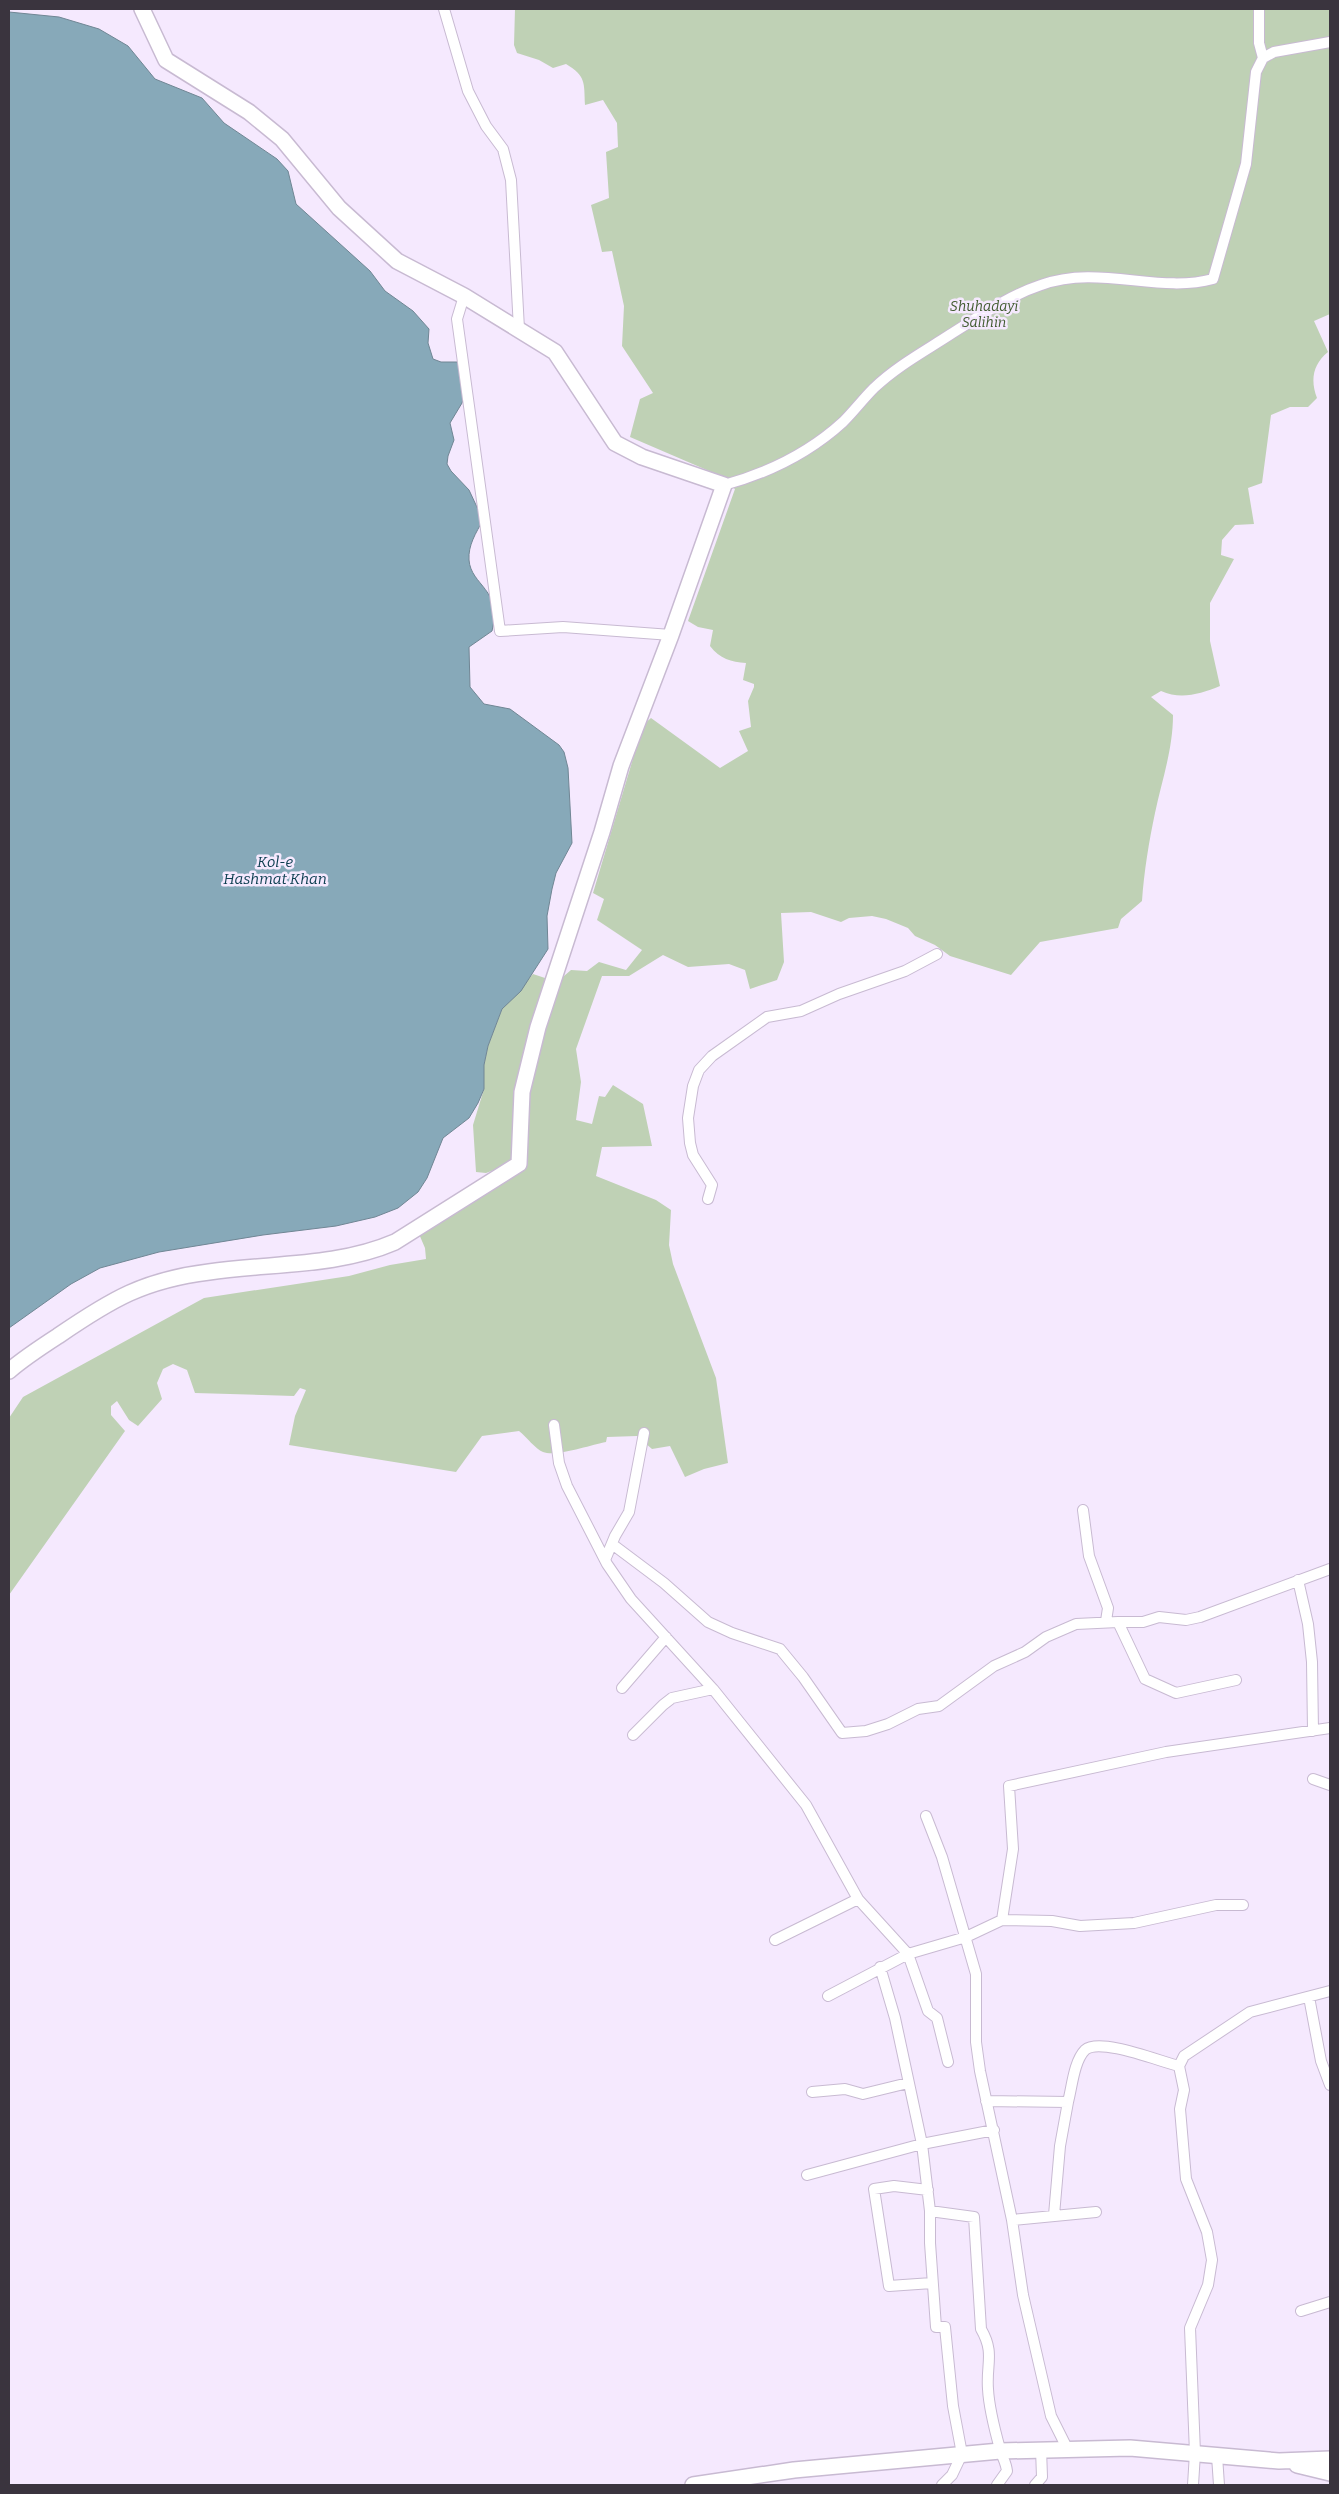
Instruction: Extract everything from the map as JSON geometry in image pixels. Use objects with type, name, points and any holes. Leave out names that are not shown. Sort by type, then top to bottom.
[{"type":"street","points":[[142,9],[166,60],[249,112],[282,139],[339,208],[397,261],[464,296],[555,352],[615,443],[642,457],[724,485],[754,477],[812,448],[844,420],[874,388],[903,364],[1000,304],[1040,285],[1070,277],[1106,276],[1194,284],[1213,279],[1246,164],[1256,72],[1263,58],[1274,52],[1330,42]]},
{"type":"street","points":[[444,9],[468,91],[486,126],[503,149],[512,180],[519,329]]},
{"type":"street","points":[[1259,9],[1259,43],[1263,58]]},
{"type":"street","points":[[464,296],[457,319],[500,631],[563,627],[671,635]]},
{"type":"street","points":[[9,1371],[105,1305],[136,1289],[160,1280],[210,1272],[339,1258],[384,1247],[396,1242],[519,1164],[522,1092],[538,1027],[602,832],[621,766],[671,635],[724,485]]},
{"type":"street","points":[[708,1199],[712,1186],[693,1155],[688,1118],[693,1086],[699,1070],[712,1056],[768,1018],[801,1011],[840,994],[905,971],[937,954]]},
{"type":"street","points":[[554,1425],[559,1463],[567,1486],[605,1560],[631,1599],[713,1689],[806,1804],[858,1899],[908,1954],[928,2011],[937,2018],[948,2062]]},
{"type":"street","points":[[605,1560],[629,1512],[644,1433]]},
{"type":"street","points":[[1083,1510],[1089,1556],[1108,1608],[1106,1621]]},
{"type":"street","points":[[612,1544],[664,1583],[708,1622],[732,1633],[780,1649],[803,1677],[842,1733],[866,1731],[888,1724],[918,1709],[939,1706],[994,1666],[1025,1652],[1046,1637],[1076,1624],[1106,1621],[1143,1622],[1159,1618],[1186,1620],[1200,1617],[1330,1569]]},
{"type":"street","points":[[1298,1580],[1308,1624],[1312,1662],[1314,1731]]},
{"type":"street","points":[[1118,1622],[1145,1679],[1159,1686],[1176,1693],[1236,1680]]},
{"type":"street","points":[[622,1688],[666,1638]]},
{"type":"street","points":[[633,1735],[663,1704],[672,1698],[713,1689]]},
{"type":"street","points":[[1002,1920],[1013,1849],[1009,1786],[1166,1752],[1330,1728]]},
{"type":"street","points":[[1313,1779],[1330,1785]]},
{"type":"street","points":[[926,1816],[942,1857],[976,1974],[976,2042],[986,2101],[994,2130],[1012,2220],[1023,2294],[1051,2416],[1067,2448]]},
{"type":"street","points":[[775,1940],[858,1899]]},
{"type":"street","points":[[828,1996],[858,1982],[880,1967],[908,1954],[966,1937],[1002,1920],[1052,1921],[1080,1926],[1125,1923],[1216,1905],[1243,1905]]},
{"type":"street","points":[[880,1967],[895,2018],[922,2144],[930,2211],[932,2282],[936,2327],[944,2327],[953,2406],[962,2454],[952,2475],[942,2485]]},
{"type":"street","points":[[1193,2485],[1194,2453],[1190,2328],[1208,2285],[1212,2260],[1207,2232],[1186,2179],[1180,2109],[1184,2090],[1179,2066],[1184,2056],[1250,2012],[1330,1991]]},
{"type":"street","points":[[1309,1997],[1321,2061],[1330,2085]]},
{"type":"street","points":[[1054,2215],[1060,2146],[1068,2102],[1079,2061],[1086,2049],[1095,2046],[1129,2050],[1179,2066]]},
{"type":"street","points":[[812,2092],[845,2089],[863,2094],[908,2083]]},
{"type":"street","points":[[986,2101],[1068,2102]]},
{"type":"street","points":[[806,2174],[922,2144],[994,2130]]},
{"type":"street","points":[[928,2190],[894,2186],[874,2189],[889,2286],[932,2282]]},
{"type":"street","points":[[930,2211],[974,2217],[981,2329],[989,2342],[991,2356],[988,2389],[1000,2451],[1006,2461],[1007,2471],[997,2485]]},
{"type":"street","points":[[1012,2220],[1096,2212]]},
{"type":"street","points":[[1301,2311],[1330,2302]]},
{"type":"street","points":[[693,2485],[794,2470],[962,2454],[1041,2449],[1130,2448],[1279,2461],[1330,2459]]},
{"type":"street","points":[[1035,2485],[1042,2477],[1041,2449]]},
{"type":"street","points":[[1217,2456],[1219,2485]]},
{"type":"street","points":[[1279,2461],[1330,2473]]},
{"type":"green space","name":"Shuhadayi Salihin","points":[[515,9],[1330,9],[1330,314],[1314,321],[1328,352],[1319,362],[1314,373],[1313,379],[1317,398],[1308,407],[1290,407],[1271,415],[1262,483],[1248,488],[1254,524],[1235,525],[1222,540],[1221,555],[1234,559],[1210,603],[1210,641],[1220,686],[1190,695],[1168,694],[1161,691],[1151,697],[1173,715],[1173,728],[1151,834],[1142,901],[1121,919],[1118,928],[1040,942],[1011,975],[950,956],[935,945],[915,936],[908,928],[886,919],[872,916],[849,918],[841,922],[811,912],[781,913],[784,962],[777,980],[750,989],[745,970],[729,964],[688,967],[663,955],[629,976],[602,976],[576,1049],[581,1082],[576,1120],[592,1124],[599,1096],[605,1097],[613,1085],[643,1104],[652,1146],[602,1147],[596,1176],[656,1200],[671,1210],[669,1245],[673,1264],[716,1378],[728,1463],[704,1469],[685,1477],[670,1446],[652,1449],[637,1436],[607,1437],[606,1442],[565,1452],[549,1453],[537,1448],[519,1431],[482,1436],[456,1472],[289,1445],[295,1416],[306,1390],[300,1388],[294,1396],[195,1393],[187,1370],[173,1364],[163,1369],[157,1383],[162,1399],[138,1426],[129,1420],[117,1401],[111,1406],[111,1415],[125,1431],[9,1595],[9,1418],[23,1397],[204,1298],[349,1276],[390,1265],[426,1259],[425,1248],[419,1234],[505,1166],[486,1173],[476,1172],[473,1125],[484,1089],[484,1065],[488,1046],[502,1009],[533,974],[557,982],[571,970],[587,971],[599,962],[626,970],[642,950],[597,920],[604,899],[593,893],[643,725],[651,718],[720,768],[748,751],[739,731],[751,727],[748,701],[754,684],[743,680],[746,663],[731,661],[722,657],[710,646],[713,630],[698,627],[688,621],[735,489],[709,471],[630,437],[640,399],[653,393],[622,346],[624,306],[612,251],[602,252],[591,205],[609,198],[606,152],[618,147],[617,123],[603,100],[585,105],[583,80],[573,68],[566,64],[553,68],[539,60],[517,53],[514,45]]},
{"type":"water","name":"Kol-e Hashmat Khan","points":[[9,12],[59,17],[99,29],[128,46],[155,79],[202,98],[224,123],[277,159],[288,171],[296,204],[370,271],[385,291],[413,311],[429,329],[428,343],[433,359],[441,362],[458,362],[467,386],[462,403],[450,423],[454,440],[447,464],[469,490],[483,520],[471,544],[469,560],[471,569],[490,597],[494,617],[492,631],[469,647],[470,687],[484,704],[510,709],[559,745],[564,752],[568,768],[572,843],[556,873],[552,889],[547,916],[548,949],[521,991],[502,1009],[488,1046],[484,1065],[484,1089],[478,1103],[469,1118],[443,1138],[427,1178],[418,1192],[398,1208],[375,1217],[336,1226],[263,1235],[159,1252],[100,1268],[71,1284],[9,1328]]}]
